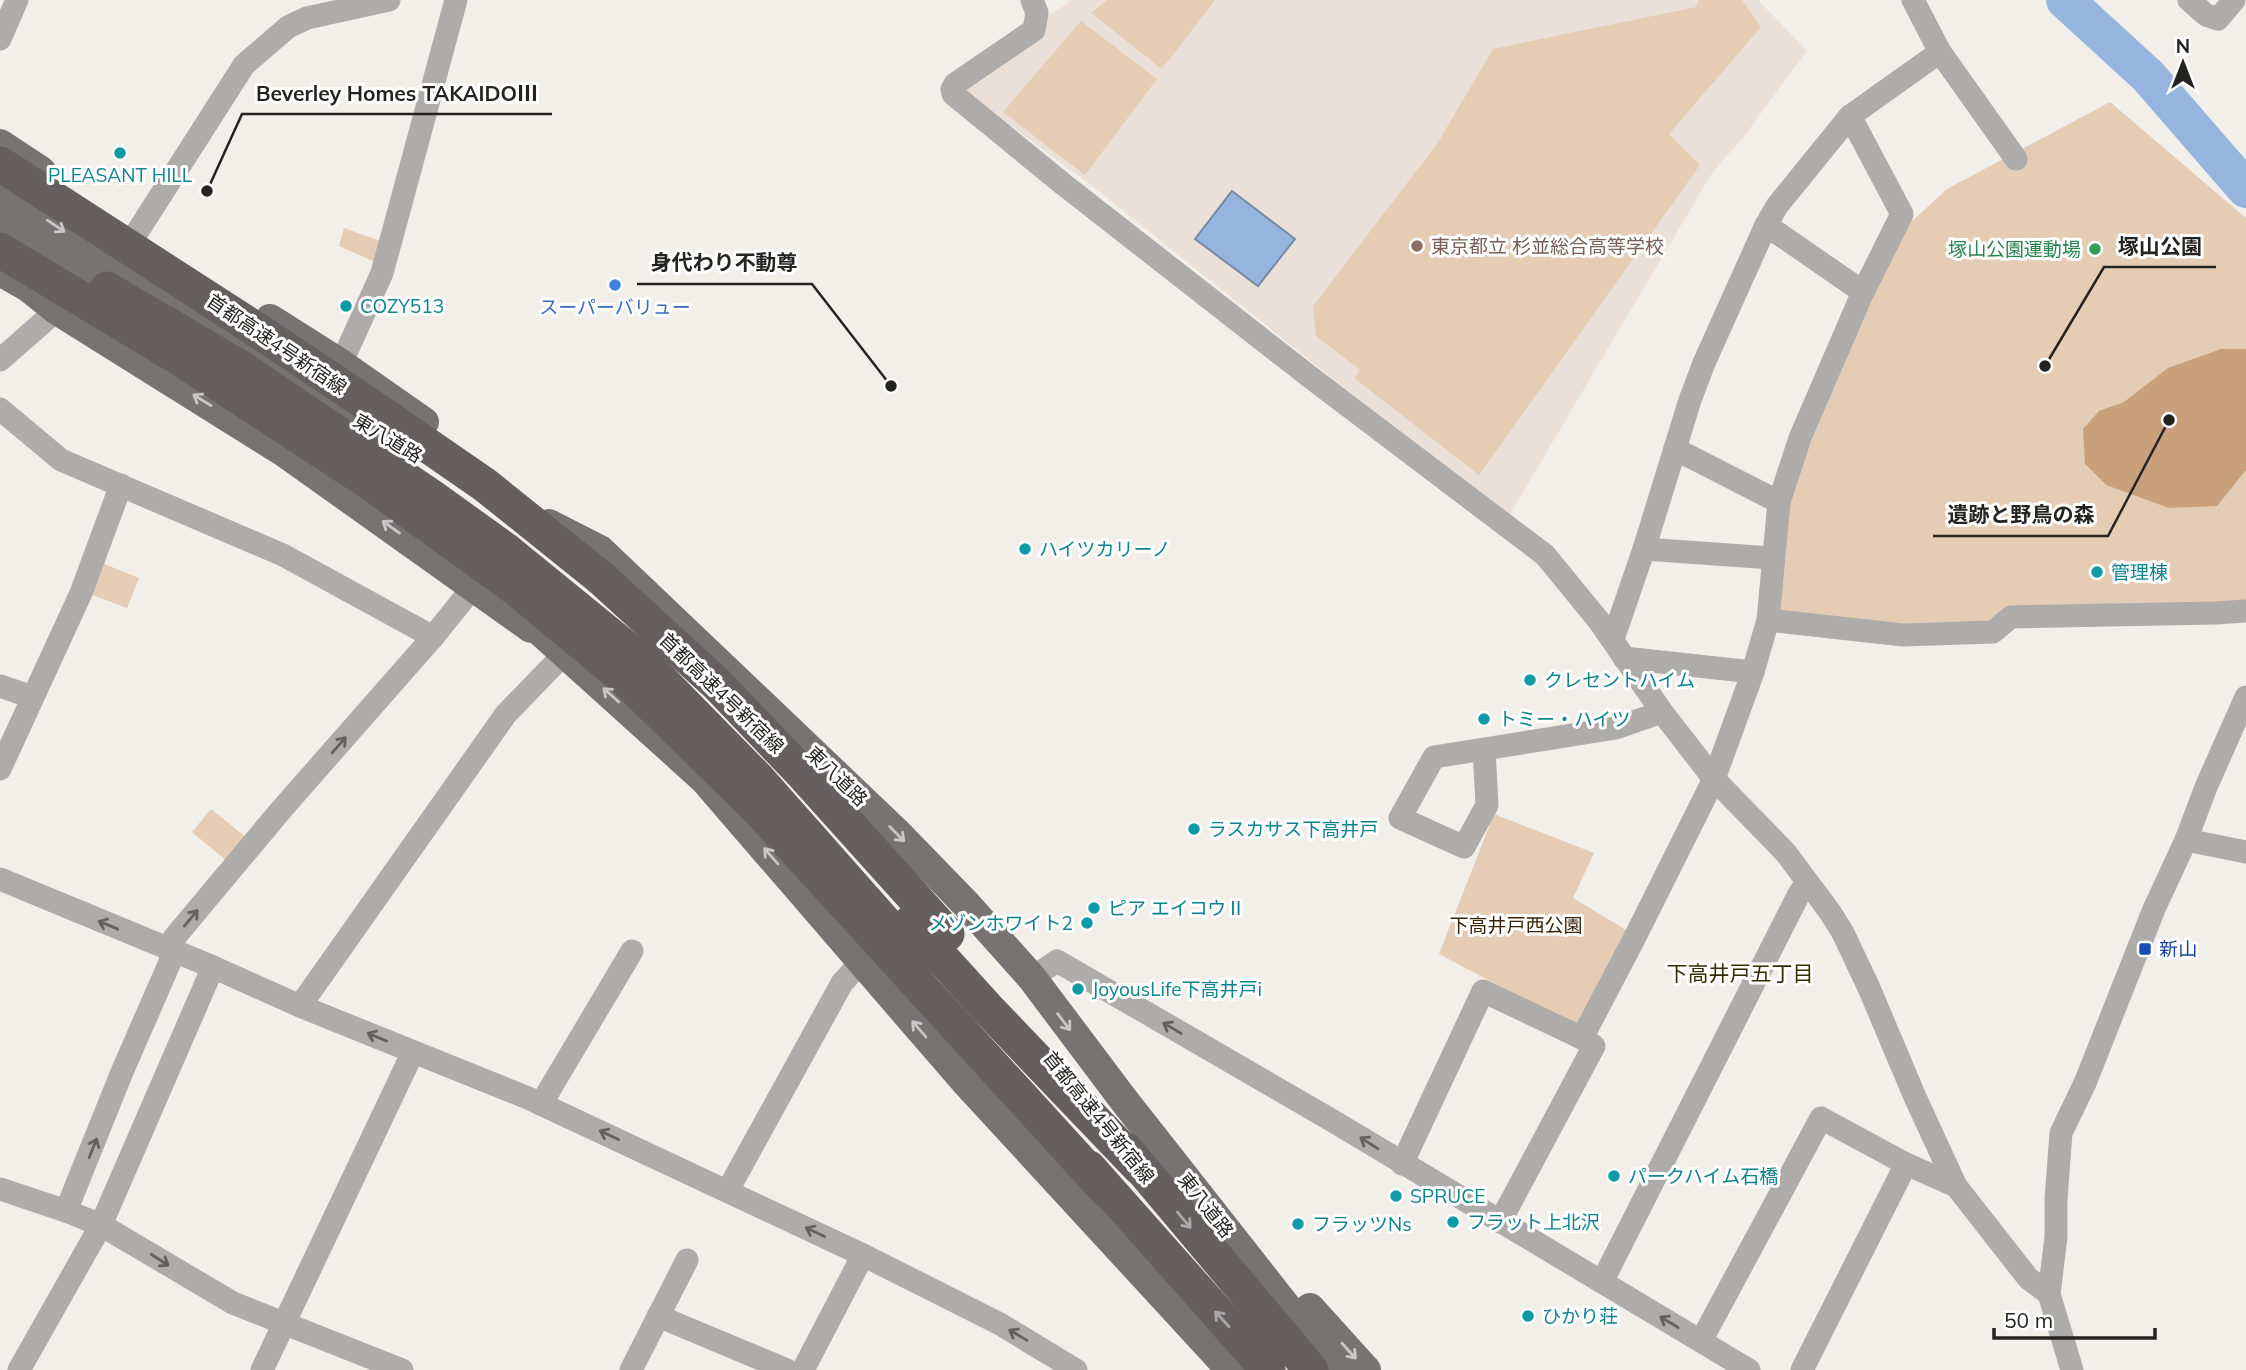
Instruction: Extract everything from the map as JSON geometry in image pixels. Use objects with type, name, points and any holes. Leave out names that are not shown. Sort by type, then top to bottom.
[{"type":"highway","name":"首都高速4号新宿線","points":[[0,164],[375,409],[485,485],[601,578],[716,683],[886,863],[1140,1168],[1326,1368]]},
{"type":"highway","name":"首都高速4号新宿線","points":[[0,250],[184,361],[366,480],[514,587],[624,678],[759,810],[1268,1370]]},
{"type":"highway","points":[[107,289],[238,366],[432,497],[647,655],[867,901],[965,1016],[1108,1192]]},
{"type":"highway","points":[[217,334],[542,554],[647,655],[771,768],[978,998],[1140,1168]]},
{"type":"main road","points":[[0,144],[341,364],[600,550]]},
{"type":"main road","name":"東八道路","points":[[0,187],[217,334],[413,453],[600,550],[894,831],[966,904],[1032,978],[1326,1368]]},
{"type":"main road","points":[[0,215],[107,289],[227,384],[406,512],[704,779],[1212,1370]]},
{"type":"main road","points":[[0,271],[28,287],[57,310],[284,452],[565,653]]},
{"type":"main road","points":[[964,1080],[1230,1370]]},
{"type":"main road","points":[[1123,1099],[1366,1370]]},
{"type":"street","points":[[0,39],[17,0]]},
{"type":"street","points":[[136,234],[244,65],[288,27],[307,18],[388,0]]},
{"type":"street","points":[[341,364],[382,273],[456,0]]},
{"type":"street","points":[[1032,0],[1037,13],[1034,30],[955,84],[953,94],[1063,184],[1310,377],[1545,555],[1618,648],[1662,712],[1714,779],[1786,852],[1843,933],[1956,1186],[2028,1278],[2049,1294]]},
{"type":"street","points":[[1913,0],[1940,52],[2015,159]]},
{"type":"street","points":[[2189,0],[2207,15],[2218,19],[2234,0]]},
{"type":"street","points":[[1618,648],[1644,549],[1704,363],[1766,225],[1777,206],[1850,116],[1940,52]]},
{"type":"street","points":[[1582,1038],[1714,779],[1753,672],[1768,620],[1779,502],[1800,438],[1863,292],[1902,214],[1850,116]]},
{"type":"street","points":[[1766,225],[1863,292]]},
{"type":"street","points":[[0,360],[57,310]]},
{"type":"street","points":[[0,409],[61,460],[284,555],[433,637]]},
{"type":"street","points":[[1675,449],[1779,502]]},
{"type":"street","points":[[0,769],[81,593],[121,485]]},
{"type":"street","points":[[1644,549],[1772,558]]},
{"type":"street","points":[[66,1211],[170,962],[174,939],[474,586]]},
{"type":"street","points":[[1768,620],[1903,635],[1993,632],[2011,617],[2216,614],[2246,611]]},
{"type":"street","points":[[1618,648],[1753,672]]},
{"type":"street","points":[[300,1006],[506,714],[565,653]]},
{"type":"street","points":[[0,686],[32,697]]},
{"type":"street","points":[[2072,1370],[2049,1294],[2056,1237],[2061,1133],[2085,1083],[2154,909],[2246,698]]},
{"type":"street","points":[[1484,749],[1488,805],[1464,847],[1400,818],[1434,757],[1484,749],[1616,728],[1662,712]]},
{"type":"street","points":[[2186,840],[2246,852]]},
{"type":"street","points":[[0,879],[541,1104],[863,1255],[1000,1324],[1041,1361],[1076,1370]]},
{"type":"street","points":[[1602,1282],[1759,971],[1807,883]]},
{"type":"street","points":[[541,1104],[632,951]]},
{"type":"street","points":[[728,1190],[842,983],[862,961]]},
{"type":"street","points":[[1032,978],[1057,961],[1100,984],[1749,1370]]},
{"type":"street","points":[[19,1370],[105,1216],[213,967]]},
{"type":"street","points":[[1402,1164],[1483,990],[1582,1038],[1594,1046],[1500,1222]]},
{"type":"street","points":[[262,1370],[413,1052]]},
{"type":"street","points":[[1701,1341],[1821,1118],[1906,1164],[1956,1186]]},
{"type":"street","points":[[1802,1370],[1906,1164]]},
{"type":"street","points":[[80,1180],[105,1216],[233,1303],[284,1324],[355,1362],[397,1368]]},
{"type":"street","points":[[0,1189],[66,1211],[105,1216]]},
{"type":"street","points":[[803,1370],[863,1255]]},
{"type":"street","points":[[631,1370],[687,1260]]},
{"type":"street","points":[[657,1316],[787,1370]]},
{"type":"shaded area","name":"東京都立 杉並総合高等学校","points":[[1073,0],[1758,0],[1807,51],[1745,135],[1712,173],[1510,514],[1342,386],[1087,182],[966,92],[966,84],[1042,20]]},
{"type":"shaded area","points":[[2221,349],[2246,349],[2246,470],[2217,506],[2169,508],[2106,485],[2085,464],[2083,429],[2099,411],[2124,402],[2168,368]]},
{"type":"green space","points":[[1107,0],[1215,0],[1162,69],[1091,13]]},
{"type":"green space","points":[[1699,0],[1742,0],[1761,27],[1669,134],[1700,165],[1479,475],[1354,378],[1360,370],[1316,336],[1313,306],[1437,144],[1493,49],[1696,7]]},
{"type":"green space","points":[[1081,21],[1157,79],[1085,175],[1003,112]]},
{"type":"green space","points":[[2110,102],[2246,218],[2246,604],[2113,617],[1908,626],[1773,616],[1785,503],[1902,230],[1947,189]]},
{"type":"green space","points":[[344,228],[383,242],[377,263],[339,246]]},
{"type":"green space","points":[[102,563],[139,578],[127,608],[87,593]]},
{"type":"green space","points":[[211,809],[247,838],[228,862],[192,832]]},
{"type":"green space","name":"下高井戸西公園","points":[[1494,814],[1594,853],[1573,898],[1628,931],[1581,1029],[1439,954]]},
{"type":"water","points":[[1232,191],[1295,239],[1258,286],[1195,239]]},
{"type":"waterway","points":[[2065,0],[2148,76],[2246,189]]},
{"type":"place","name":"PLEASANT HILL","points":[[120,153]]},
{"type":"place","name":"Beverley Homes TAKAIDOⅢ","points":[[207,191]]},
{"type":"place","name":"東京都立 杉並総合高等学校","points":[[1417,246]]},
{"type":"place","name":"塚山公園運動場","points":[[2095,249]]},
{"type":"place","name":"スーパーバリュー","points":[[615,285]]},
{"type":"place","name":"COZY513","points":[[346,306]]},
{"type":"place","name":"塚山公園","points":[[2045,366]]},
{"type":"place","name":"身代わり不動尊","points":[[891,386]]},
{"type":"place","name":"遺跡と野鳥の森","points":[[2169,420]]},
{"type":"place","name":"ハイツカリーノ","points":[[1025,549]]},
{"type":"place","name":"管理棟","points":[[2097,572]]},
{"type":"place","name":"クレセントハイム","points":[[1530,680]]},
{"type":"place","name":"トミー・ハイツ","points":[[1484,719]]},
{"type":"place","name":"ラスカサス下高井戸","points":[[1194,829]]},
{"type":"place","name":"ピア エイコウⅡ","points":[[1094,908]]},
{"type":"place","name":"メゾンホワイト2","points":[[1087,923]]},
{"type":"place","name":"新山","points":[[2145,949]]},
{"type":"place","name":"JoyousLife下高井戸i","points":[[1078,989]]},
{"type":"place","name":"パークハイム石橋","points":[[1614,1176]]},
{"type":"place","name":"SPRUCE","points":[[1396,1196]]},
{"type":"place","name":"フラット上北沢","points":[[1453,1222]]},
{"type":"place","name":"フラッツNs","points":[[1298,1224]]},
{"type":"place","name":"ひかり荘","points":[[1528,1316]]},
{"type":"district","name":"下高井戸五丁目","points":[[1740,974]]}]
